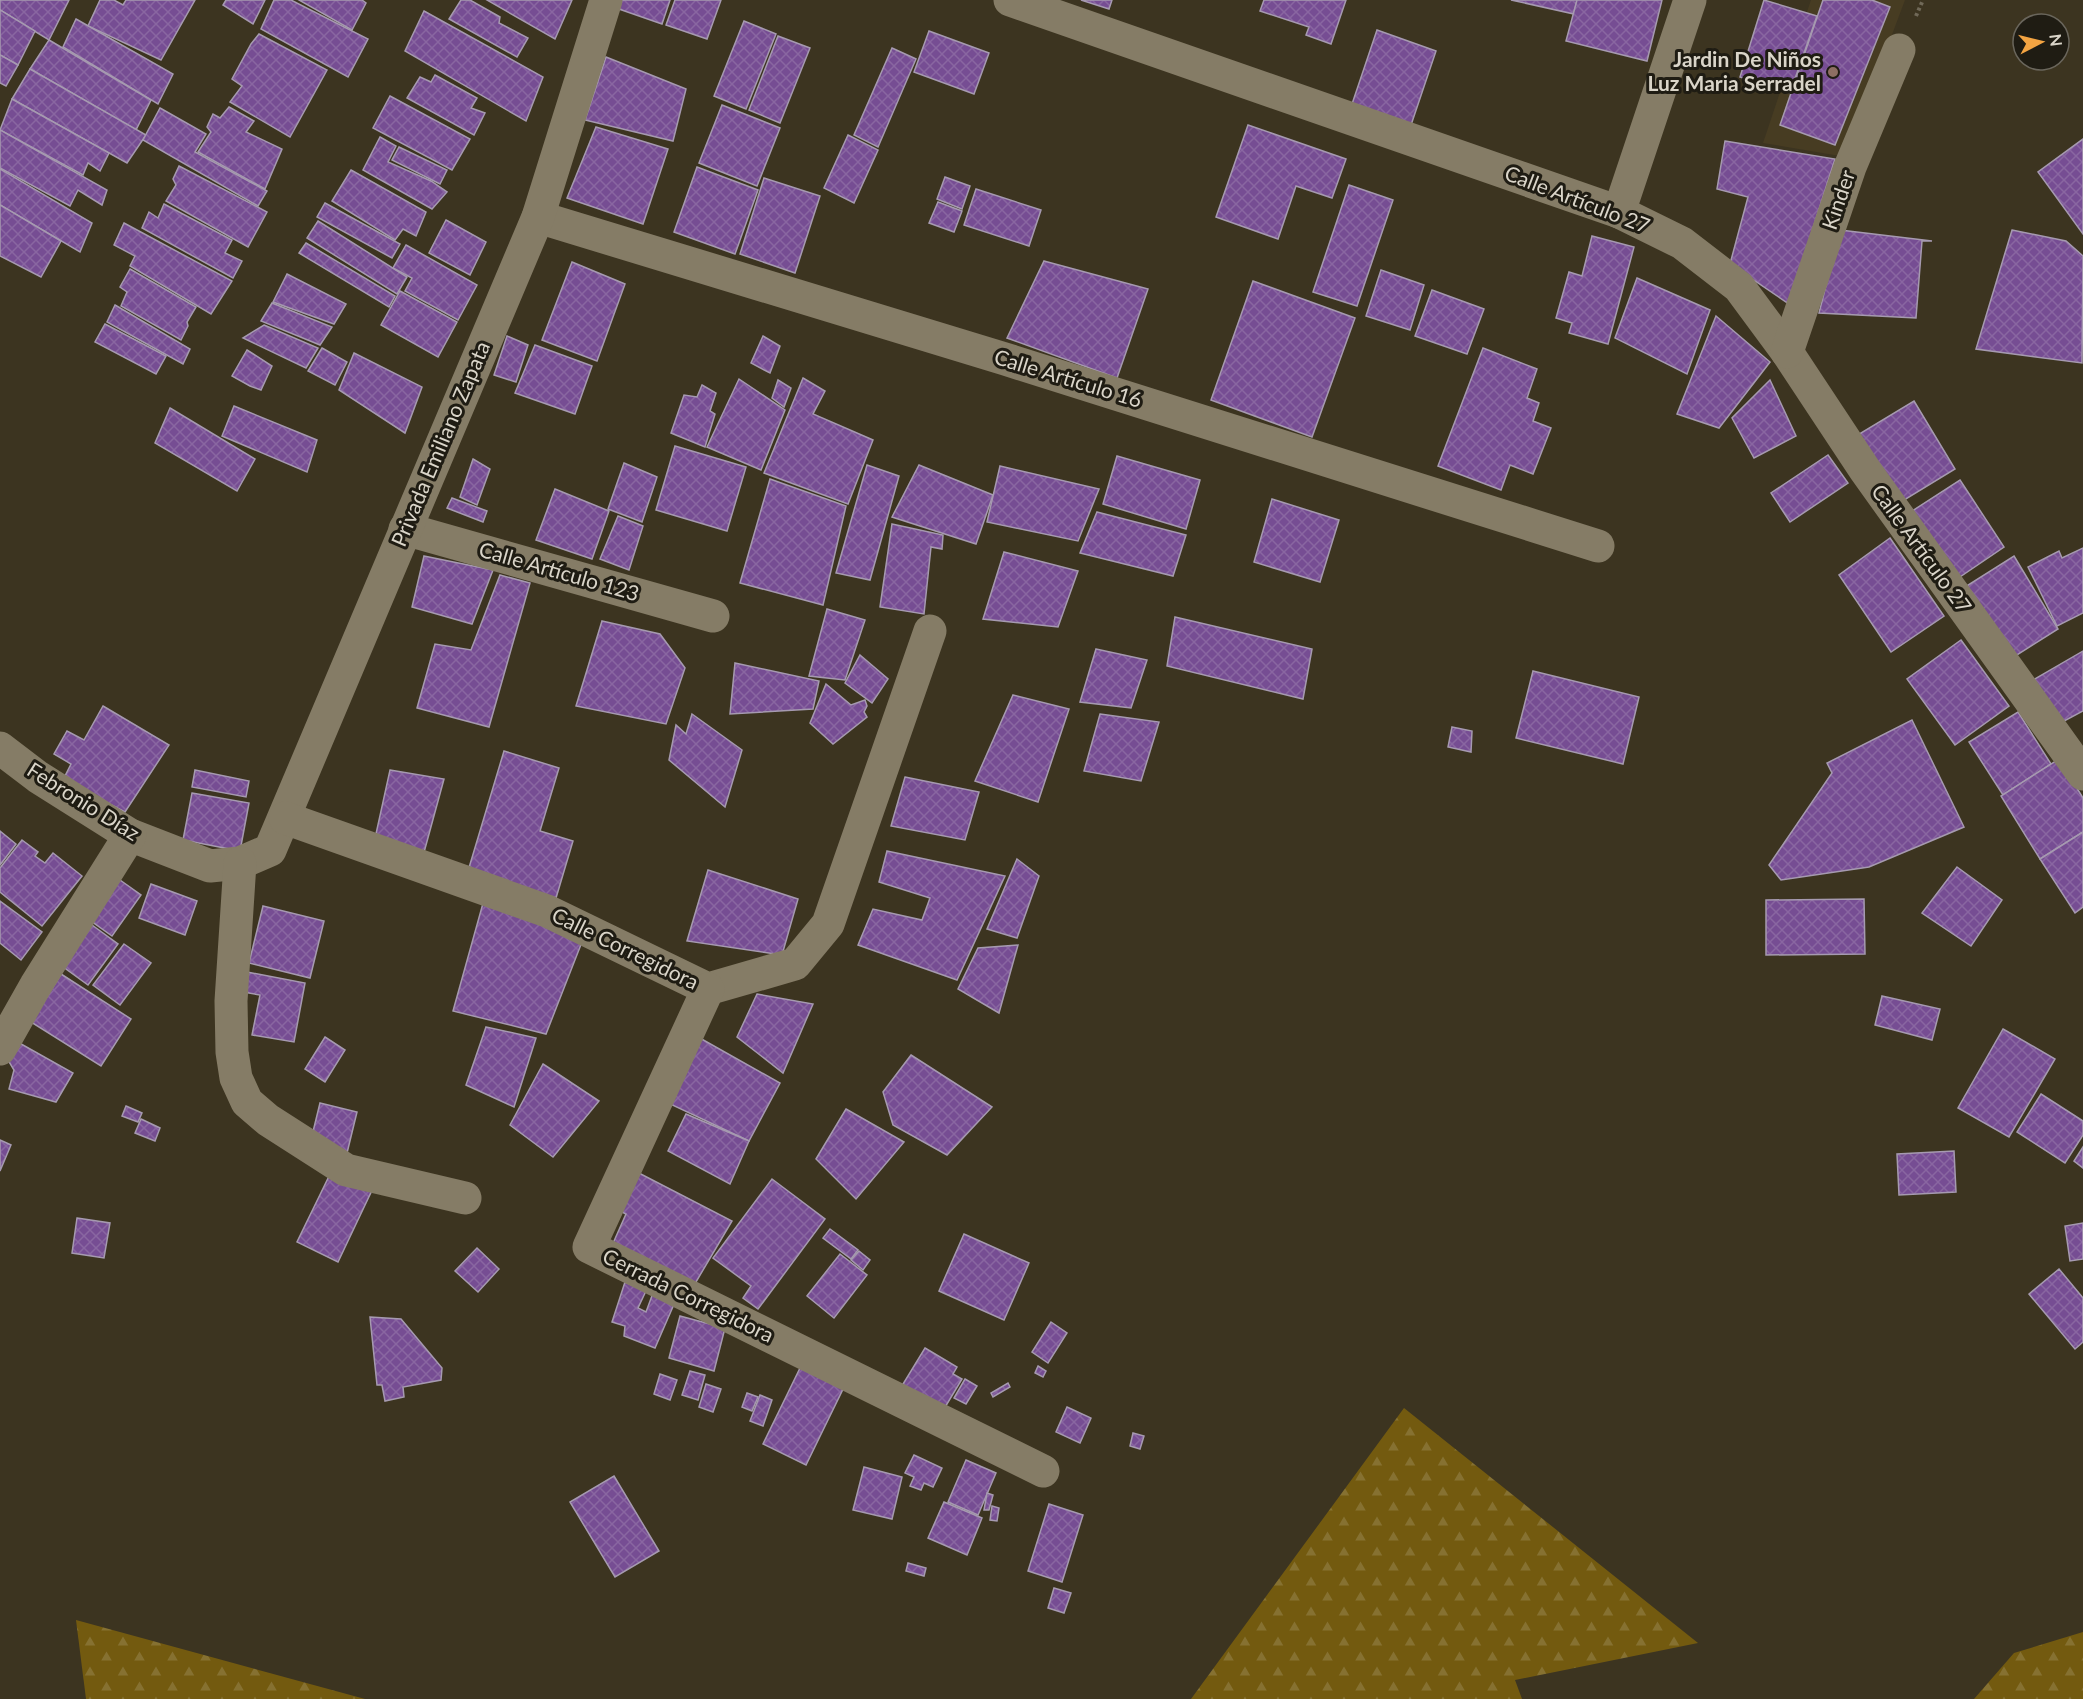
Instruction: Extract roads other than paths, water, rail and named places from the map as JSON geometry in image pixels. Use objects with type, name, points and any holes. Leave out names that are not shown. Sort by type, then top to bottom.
[{"type":"street","name":"Privada Emiliano Zapata","points":[[240,863],[270,850],[285,818],[538,217],[606,0]]},
{"type":"street","name":"Calle Artículo 27","points":[[1010,0],[1618,212],[1682,243],[1739,287],[1787,352],[1864,470],[2083,774]]},
{"type":"street","points":[[1618,212],[1690,0]]},
{"type":"street","name":"Kinder","points":[[1787,352],[1850,167],[1899,51]]},
{"type":"street","name":"Calle Artículo 16","points":[[538,217],[994,356],[1598,546]]},
{"type":"street","name":"Calle Artículo 123","points":[[405,529],[713,616]]},
{"type":"street","name":"Calle Corregidora","points":[[285,818],[547,911],[708,989],[795,964],[828,924],[930,631]]},
{"type":"street","name":"Febronio Díaz","points":[[0,748],[38,777],[130,835],[210,866],[240,863]]},
{"type":"street","points":[[0,1049],[36,985],[130,835]]},
{"type":"street","points":[[240,863],[231,1001],[232,1052],[236,1078],[247,1102],[268,1120],[346,1170],[465,1198]]},
{"type":"street","name":"Cerrada Corregidora","points":[[708,989],[589,1247],[1043,1471]]},
{"type":"place","name":"Jardin De Niños Luz Maria Serradel","points":[[1833,72]]}]
